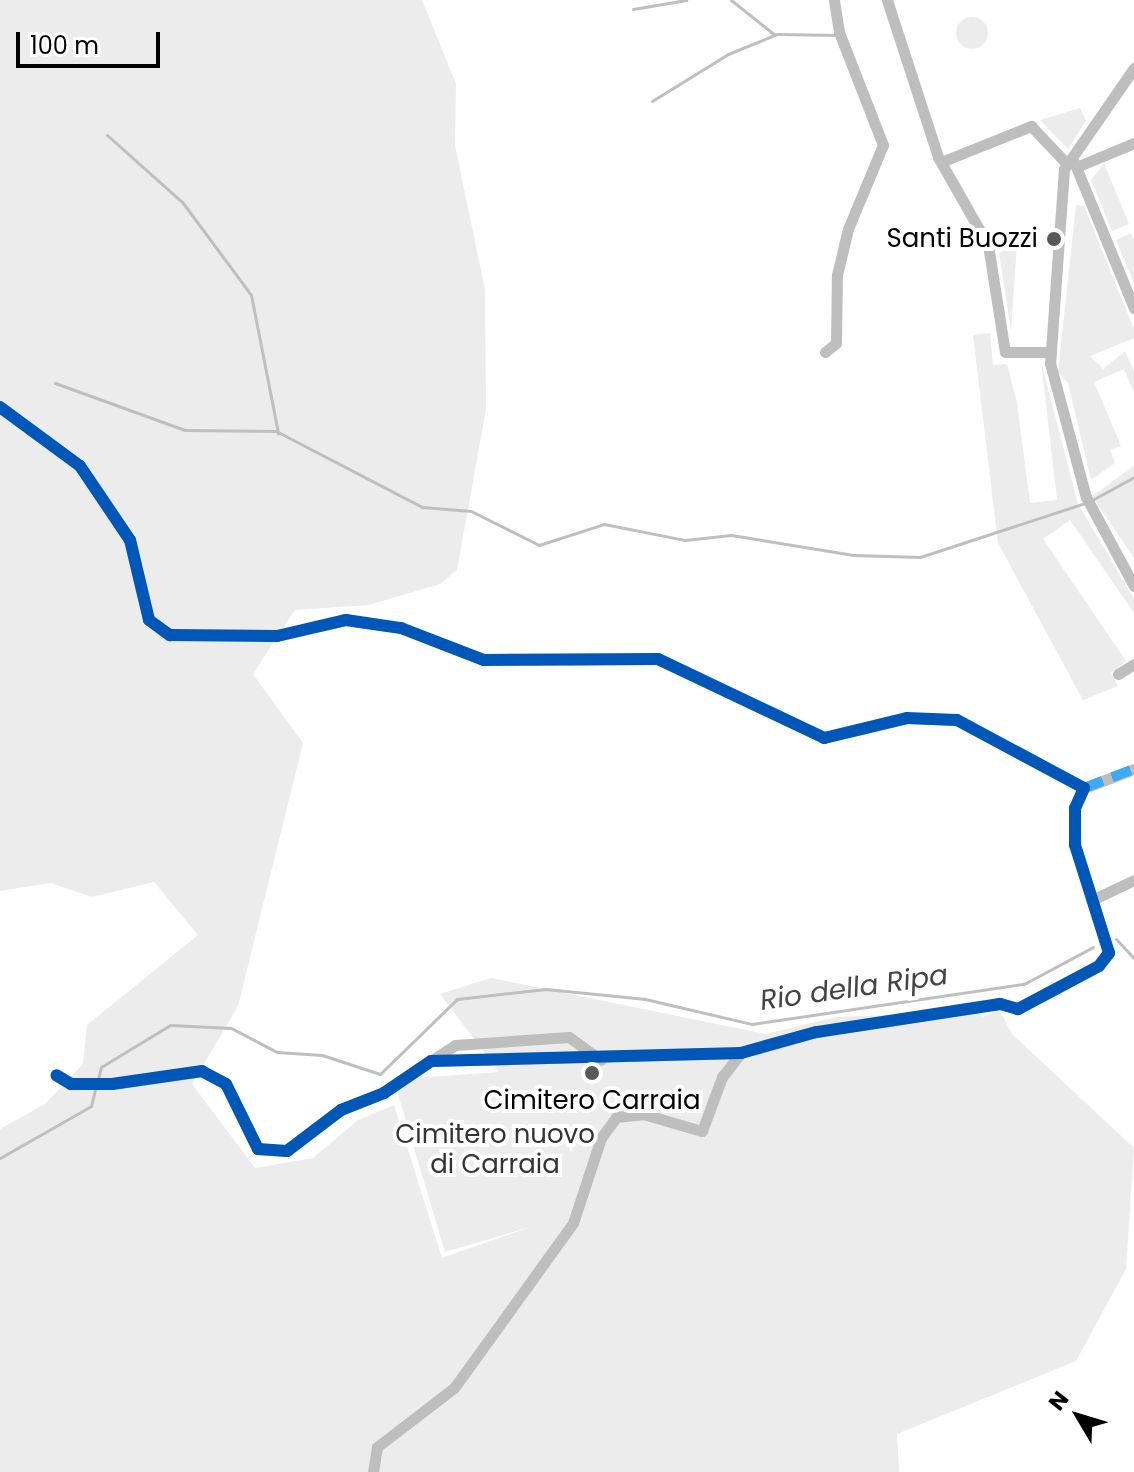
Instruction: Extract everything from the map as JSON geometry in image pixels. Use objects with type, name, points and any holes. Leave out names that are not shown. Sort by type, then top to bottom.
[{"type":"street","points":[[825,352],[836,343],[837,275],[848,229],[883,145],[839,32],[834,0]]},
{"type":"street","points":[[887,0],[931,140],[946,160],[988,245],[1005,352],[1051,352]]},
{"type":"street","points":[[1134,68],[1067,178],[1051,352],[1086,497],[1134,586]]},
{"type":"street","points":[[946,160],[1031,126],[1076,167],[1134,308]]},
{"type":"street","points":[[1076,167],[1134,143]]},
{"type":"street","points":[[0,407],[80,466],[130,540],[149,620],[170,635],[277,636],[346,620],[401,628],[484,660],[658,659],[824,738],[907,718],[957,720],[1084,788]]},
{"type":"street","points":[[1118,674],[1134,664]]},
{"type":"street","points":[[431,1061],[528,1062],[741,1053],[816,1032],[1000,1004],[1018,1009],[1105,962],[1109,947],[1075,845],[1075,808],[1084,788],[1134,769]]},
{"type":"street","points":[[1094,899],[1134,880]]},
{"type":"street","points":[[56,1075],[71,1084],[112,1084],[202,1071],[226,1084],[258,1149],[287,1151],[341,1110],[384,1093],[455,1045],[569,1037],[601,1060]]},
{"type":"street","points":[[527,1040],[528,1062]]},
{"type":"street","points":[[373,1472],[377,1447],[454,1388],[573,1223],[601,1138],[616,1117],[643,1114],[702,1131],[722,1077],[741,1053]]},
{"type":"green space","name":"Cimitero nuovo di Carraia","points":[[0,0],[422,0],[456,84],[455,145],[485,290],[486,409],[457,570],[440,584],[369,605],[295,610],[253,674],[303,743],[238,1006],[192,1084],[255,1168],[313,1158],[358,1120],[394,1105],[442,1258],[530,1227],[445,1252],[397,1091],[414,1078],[499,1072],[440,994],[491,978],[766,1034],[836,1017],[918,1014],[967,1002],[983,1017],[999,1009],[1012,1034],[1134,1148],[1126,1269],[1076,1361],[897,1434],[899,1472],[0,1472],[0,1129],[45,1104],[83,1064],[87,1025],[198,935],[154,882],[92,897],[50,883],[0,891]]},
{"type":"green space","points":[[972,17],[983,22],[988,33],[983,44],[972,49],[961,44],[956,33],[961,22]]},
{"type":"green space","points":[[1080,108],[1086,121],[1068,149],[1040,120]]},
{"type":"green space","points":[[1104,163],[1129,224],[1112,231],[1091,180]]},
{"type":"green space","points":[[1076,205],[1084,206],[1134,329],[1134,338],[1090,356],[1103,369],[1125,351],[1134,371],[1134,393],[1124,369],[1094,382],[1121,446],[1110,450],[1115,463],[1091,480],[1068,383],[1058,372]]},
{"type":"green space","points":[[1131,233],[1134,240],[1134,284],[1116,240]]},
{"type":"green space","points":[[1017,244],[1011,330],[999,253]]},
{"type":"green space","points":[[990,333],[993,365],[1007,364],[1017,403],[1030,503],[1057,500],[1041,361],[1078,504],[1134,599],[1134,613],[1070,520],[1043,539],[1126,661],[1111,673],[1118,686],[1083,700],[998,543],[973,335]]},
{"type":"green space","points":[[1134,466],[1134,558],[1092,496]]},
{"type":"waterway","points":[[633,9],[686,0]]},
{"type":"waterway","points":[[731,0],[775,35]]},
{"type":"waterway","points":[[652,101],[728,54],[777,34],[838,35]]},
{"type":"waterway","points":[[107,135],[183,203],[251,295],[278,433]]},
{"type":"waterway","points":[[55,383],[185,430],[276,431],[422,507],[471,511],[539,545],[604,524],[685,540],[731,535],[853,555],[920,557],[1085,503]]},
{"type":"waterway","points":[[1092,500],[1134,477]]},
{"type":"waterway","name":"Rio della Ripa","points":[[1116,939],[1134,958]]},
{"type":"waterway","name":"Rio della Ripa","points":[[98,1079],[101,1067],[170,1025],[231,1028],[277,1052],[322,1055],[380,1074],[457,999],[546,989],[645,999],[752,1024],[1024,984],[1093,947]]},
{"type":"waterway","name":"Rio della Ripa","points":[[0,1158],[91,1106],[95,1090]]},
{"type":"marked path","points":[[1084,788],[1134,769]]},
{"type":"cycle path","points":[[0,407],[80,466],[130,540],[149,620],[170,635],[277,636],[346,620],[401,628],[484,660],[658,659],[824,738],[907,718],[957,720],[1084,788],[1075,808],[1075,845],[1109,953],[1099,966],[1018,1009],[1000,1004],[816,1032],[741,1053],[431,1061],[384,1093],[341,1110],[287,1151],[258,1149],[226,1084],[202,1071],[112,1084],[71,1084],[56,1075]]},
{"type":"place","name":"Santi Buozzi","points":[[1054,239]]},
{"type":"place","name":"Cimitero Carraia","points":[[592,1073]]}]
